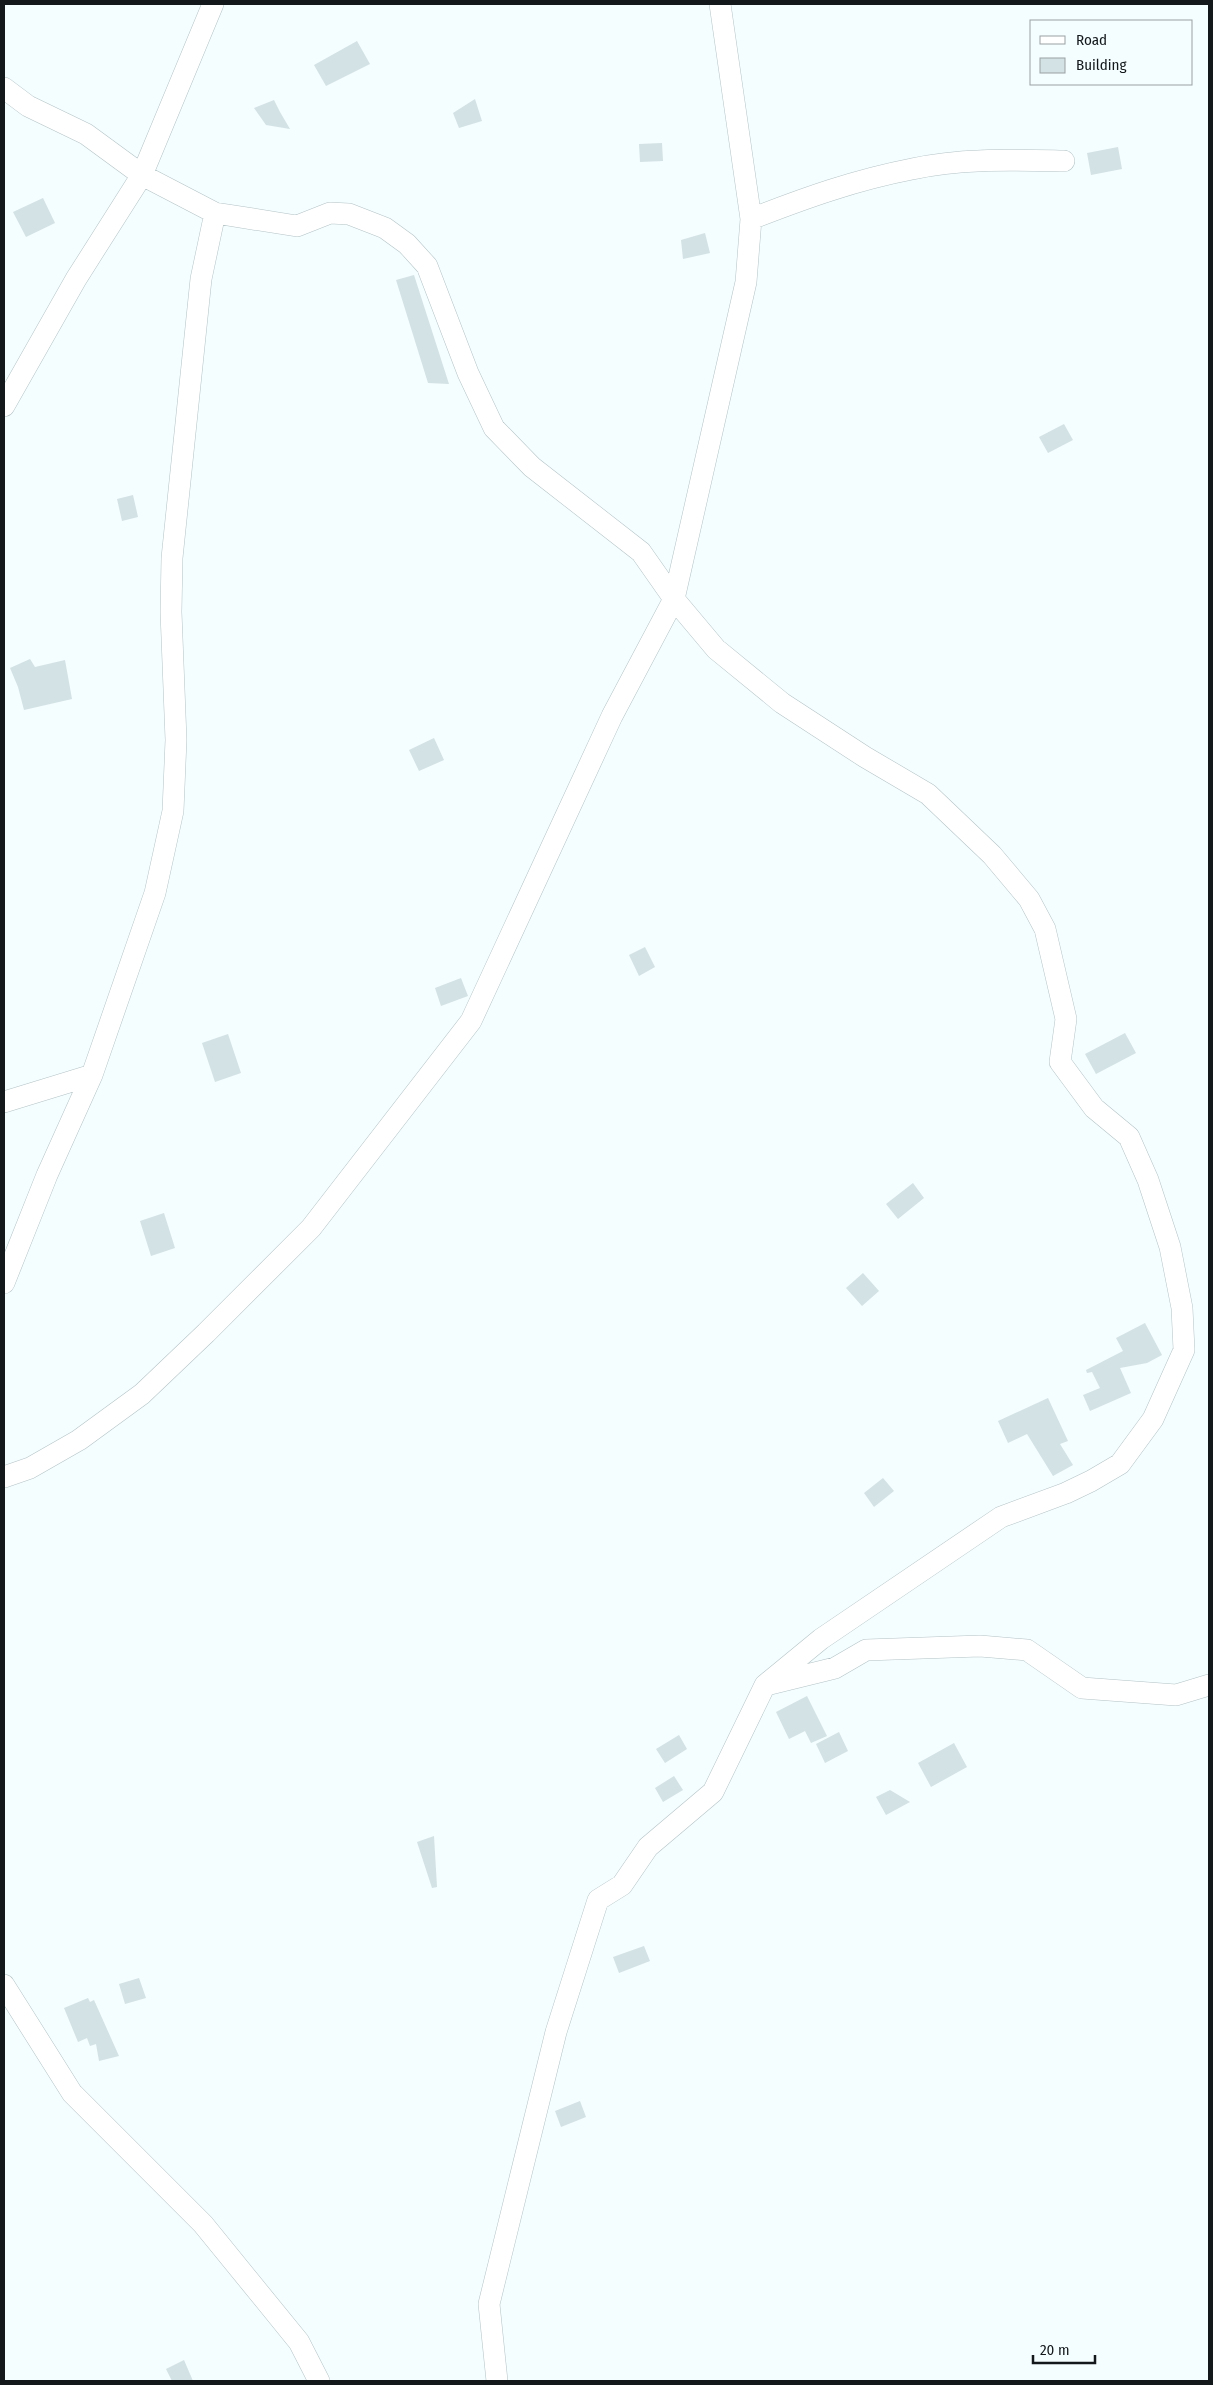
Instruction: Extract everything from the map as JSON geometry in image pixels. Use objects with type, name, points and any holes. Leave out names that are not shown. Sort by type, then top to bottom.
[{"type":"street","points":[[4,406],[12,374],[142,176],[213,4]]},
{"type":"street","points":[[4,1477],[30,1468],[78,1440],[142,1394],[311,1228],[399,1117],[471,1021],[612,716],[674,599],[746,282],[751,219],[720,4]]},
{"type":"street","points":[[4,88],[28,106],[86,134],[142,176],[215,213],[297,226],[330,213],[349,214],[386,228],[407,244],[427,266],[468,373],[494,428],[532,467],[641,552],[674,599],[716,649],[782,703],[865,757],[928,794],[992,855],[1028,899],[1045,929],[1066,1019],[1060,1062],[1094,1108],[1129,1137],[1161,1214],[1170,1247],[1182,1308],[1184,1350],[1153,1419],[1120,1464],[1092,1481],[1001,1518],[820,1639],[766,1685],[713,1792],[648,1847],[622,1885],[598,1900],[556,2032],[489,2304],[497,2381]]},
{"type":"street","points":[[751,219],[831,188],[913,168],[995,160],[1064,161]]},
{"type":"street","points":[[4,1283],[47,1175],[92,1076],[155,893],[173,811],[176,740],[171,612],[172,558],[201,279],[215,213]]},
{"type":"street","points":[[4,1102],[92,1076]]},
{"type":"street","points":[[766,1685],[835,1668],[866,1650],[980,1646],[1027,1650],[1082,1688],[1176,1695],[1209,1686]]},
{"type":"street","points":[[4,1985],[72,2093],[203,2224],[299,2342],[319,2381]]},
{"type":"building","points":[[357,41],[370,64],[326,86],[314,65]]},
{"type":"building","points":[[475,99],[482,121],[459,128],[453,113]]},
{"type":"building","points":[[274,100],[290,129],[266,125],[254,108]]},
{"type":"building","points":[[662,143],[663,161],[640,162],[639,144]]},
{"type":"building","points":[[1118,147],[1122,169],[1091,175],[1087,153]]},
{"type":"building","points":[[43,198],[55,223],[26,237],[13,212]]},
{"type":"building","points":[[705,233],[710,253],[683,259],[681,240]]},
{"type":"building","points":[[414,275],[449,384],[428,383],[396,280]]},
{"type":"building","points":[[1064,424],[1073,440],[1048,453],[1039,437]]},
{"type":"building","points":[[133,495],[138,517],[122,521],[117,499]]},
{"type":"building","points":[[30,659],[35,667],[65,660],[72,699],[24,710],[18,687],[10,668]]},
{"type":"building","points":[[434,738],[444,760],[419,771],[409,750]]},
{"type":"building","points":[[645,947],[655,967],[639,976],[629,955]]},
{"type":"building","points":[[461,978],[468,996],[441,1006],[435,988]]},
{"type":"building","points":[[1125,1033],[1136,1053],[1096,1074],[1085,1054]]},
{"type":"building","points":[[228,1034],[241,1073],[215,1082],[202,1043]]},
{"type":"building","points":[[913,1183],[924,1198],[898,1219],[886,1204]]},
{"type":"building","points":[[164,1213],[175,1248],[151,1256],[140,1221]]},
{"type":"building","points":[[863,1273],[879,1291],[862,1306],[846,1288]]},
{"type":"building","points":[[1145,1323],[1162,1355],[1147,1363],[1120,1368],[1131,1393],[1090,1411],[1083,1395],[1100,1388],[1092,1372],[1087,1373],[1086,1370],[1123,1351],[1116,1338]]},
{"type":"building","points":[[1048,1398],[1068,1441],[1060,1444],[1073,1465],[1053,1476],[1027,1434],[1008,1443],[998,1421]]},
{"type":"building","points":[[883,1478],[894,1491],[874,1507],[864,1493]]},
{"type":"building","points":[[807,1696],[827,1736],[811,1743],[805,1731],[789,1739],[776,1712]]},
{"type":"building","points":[[839,1732],[848,1751],[825,1763],[816,1744]]},
{"type":"building","points":[[679,1735],[687,1749],[665,1763],[656,1749]]},
{"type":"building","points":[[954,1743],[967,1767],[931,1787],[918,1763]]},
{"type":"building","points":[[674,1776],[683,1790],[663,1802],[655,1788]]},
{"type":"building","points":[[890,1790],[910,1802],[886,1815],[876,1797]]},
{"type":"building","points":[[434,1836],[437,1887],[432,1888],[417,1842]]},
{"type":"building","points":[[644,1946],[650,1961],[619,1973],[613,1957]]},
{"type":"building","points":[[139,1978],[146,1998],[125,2004],[119,1984]]},
{"type":"building","points":[[88,1998],[90,2002],[94,2000],[119,2056],[99,2061],[96,2044],[90,2046],[87,2038],[78,2042],[64,2008]]},
{"type":"building","points":[[580,2101],[586,2117],[561,2127],[555,2111]]},
{"type":"building","points":[[184,2360],[193,2381],[172,2381],[166,2369]]}]
